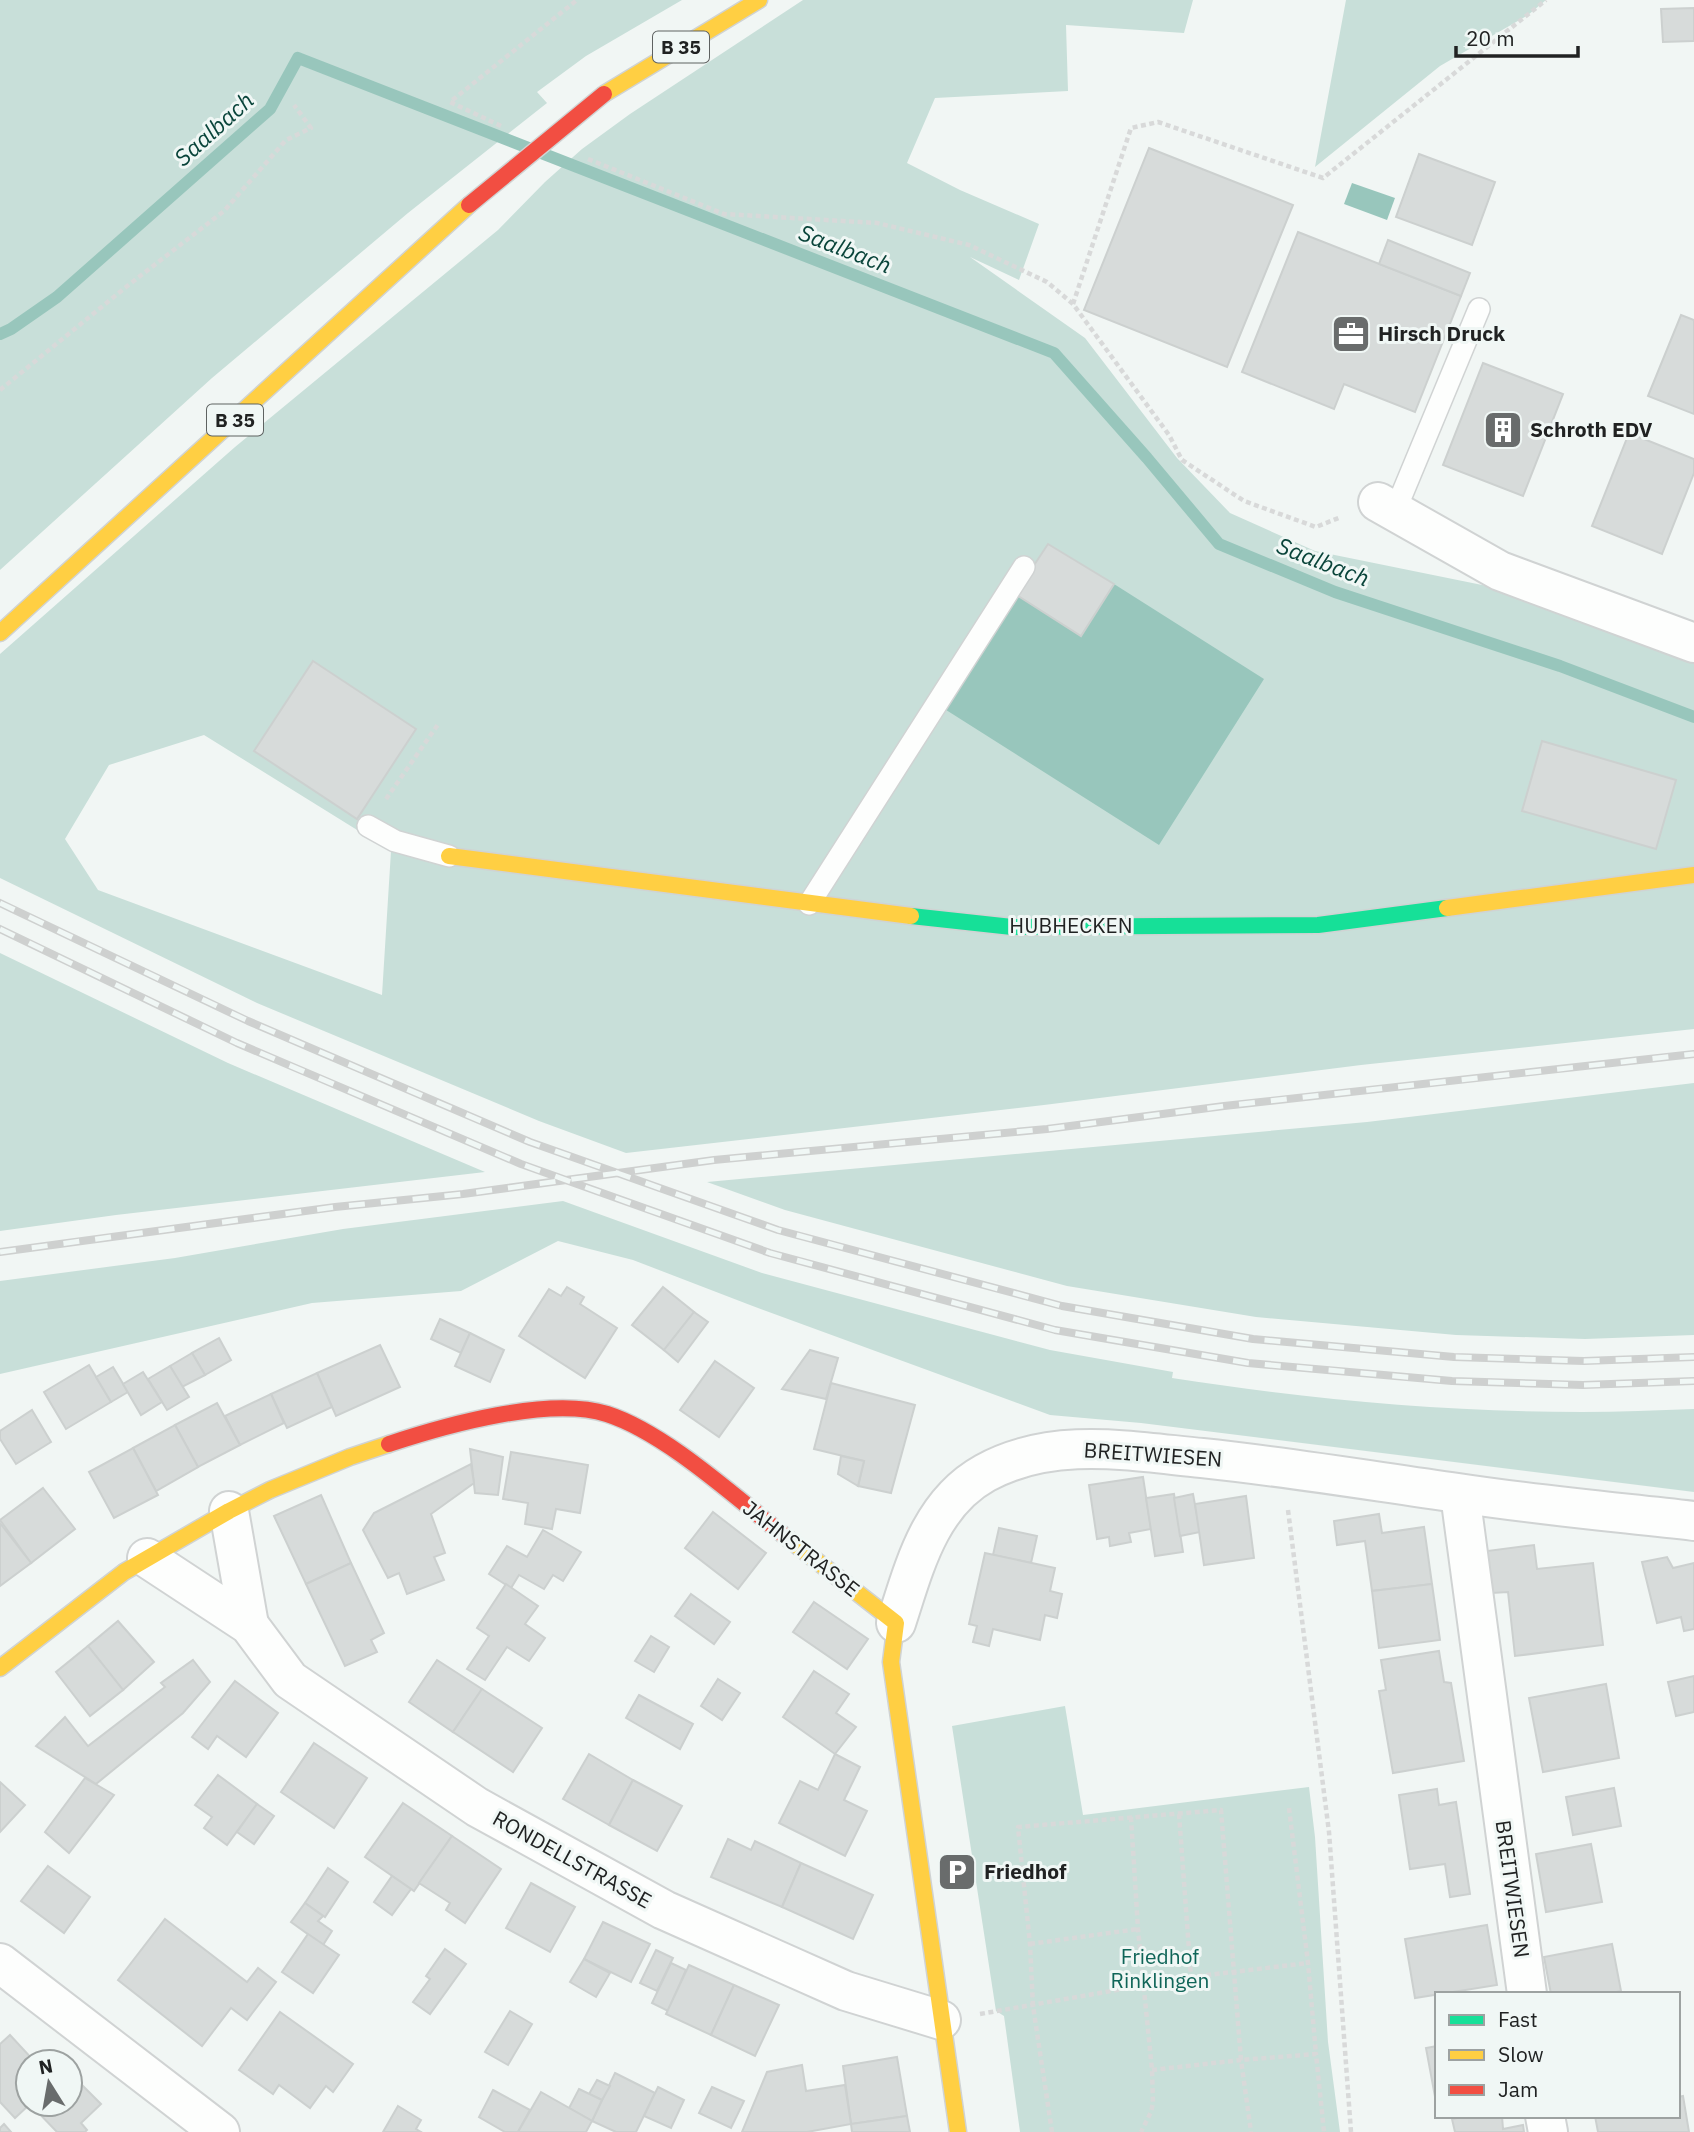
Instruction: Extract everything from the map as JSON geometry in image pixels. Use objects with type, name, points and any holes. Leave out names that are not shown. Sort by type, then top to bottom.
[{"type":"street","name":"B 35","points":[[0,633],[469,205],[604,94],[759,0]]},
{"type":"street","points":[[1387,506],[1500,571],[1694,643]]},
{"type":"street","name":"HUBHECKEN","points":[[449,856],[809,904],[1012,927],[1318,925],[1694,875]]},
{"type":"street","name":"JAHNSTRASSE","points":[[0,1668],[124,1572],[270,1490],[350,1457],[421,1433],[527,1410],[568,1408],[606,1415],[644,1430],[687,1460],[896,1623]]},
{"type":"street","name":"BREITWIESEN","points":[[896,1623],[921,1549],[937,1518],[956,1494],[982,1474],[1012,1460],[1046,1452],[1092,1447],[1281,1466],[1460,1494],[1694,1521]]},
{"type":"street","name":"BREITWIESEN","points":[[1460,1494],[1527,1992]]},
{"type":"street","points":[[229,1511],[249,1625]]},
{"type":"street","points":[[147,1558],[249,1625]]},
{"type":"street","points":[[896,1623],[891,1662],[958,2132]]},
{"type":"street","name":"RONDELLSTRASSE","points":[[249,1625],[290,1680],[477,1807],[664,1910],[846,1991],[941,2020]]},
{"type":"street","points":[[0,1963],[220,2132]]},
{"type":"lane","points":[[1387,506],[1479,310]]},
{"type":"lane","points":[[809,904],[1024,567]]},
{"type":"lane","points":[[368,826],[395,841],[449,856]]},
{"type":"path","points":[[508,129],[450,102],[577,0]]},
{"type":"path","points":[[1073,304],[1132,128],[1158,122],[1322,178],[1546,0]]},
{"type":"path","points":[[0,390],[224,211],[286,139],[311,128],[294,105]]},
{"type":"path","points":[[584,157],[724,214],[877,223],[969,245],[1047,282],[1073,304],[1169,435],[1182,460],[1244,501],[1315,527],[1387,506]]},
{"type":"path","points":[[368,826],[439,723]]},
{"type":"path","points":[[1281,1466],[1294,1548],[1329,1832],[1351,2132]]},
{"type":"path","points":[[1289,1808],[1308,1962],[1324,2132]]},
{"type":"path","points":[[1052,2132],[1033,2006],[1030,1944],[1018,1827],[1221,1810],[1241,2060],[1251,2132]]},
{"type":"path","points":[[1179,1814],[1191,1977]]},
{"type":"path","points":[[1131,1817],[1152,2070],[1153,2103],[1141,2132]]},
{"type":"path","points":[[1030,1944],[1139,1929]]},
{"type":"path","points":[[941,2020],[1191,1977],[1308,1962]]},
{"type":"path","points":[[1152,2070],[1316,2054]]},
{"type":"green space","points":[[0,0],[682,0],[586,56],[537,92],[547,103],[408,213],[212,378],[0,570]]},
{"type":"green space","points":[[803,0],[1193,0],[1184,33],[1066,25],[1068,91],[935,98],[907,163],[960,190],[1039,224],[1019,280],[970,257],[1085,338],[1177,458],[1230,513],[1315,551],[1492,587],[1694,660],[1694,1029],[1361,1065],[626,1153],[539,1121],[257,1003],[0,878],[0,654],[235,447],[498,230],[582,149],[630,114]],"holes":[[[204,735],[391,851],[382,995],[98,890],[65,839],[109,765]]]},
{"type":"green space","points":[[1346,0],[1546,0],[1528,15],[1440,66],[1315,167]]},
{"type":"green space","points":[[0,953],[228,1063],[485,1172],[0,1231]]},
{"type":"green space","points":[[1694,1083],[1694,1335],[1585,1339],[1456,1335],[1256,1317],[1067,1286],[785,1210],[707,1182],[1367,1122]]},
{"type":"green space","points":[[563,1201],[762,1273],[1050,1350],[1173,1372],[1172,1378],[1325,1398],[1428,1407],[1582,1412],[1694,1409],[1694,1492],[1141,1423],[1050,1415],[633,1260],[558,1241],[461,1291],[312,1303],[0,1374],[0,1281],[175,1258],[343,1229]]},
{"type":"green space","name":"Friedhof Rinklingen","points":[[1065,1706],[1083,1815],[1309,1787],[1315,1837],[1328,2042],[1340,2132],[1020,2132],[1004,2016],[996,2011],[952,1726]]},
{"type":"shaded area","points":[[1352,183],[1395,198],[1387,220],[1344,204]]},
{"type":"shaded area","points":[[1114,584],[1264,679],[1159,845],[943,708],[1015,594],[1081,636]]},
{"type":"building","points":[[1694,8],[1694,41],[1663,42],[1661,9]]},
{"type":"building","points":[[1149,148],[1293,205],[1227,367],[1084,310]]},
{"type":"building","points":[[1419,154],[1495,182],[1472,245],[1396,217]]},
{"type":"building","name":"Hirsch Druck","points":[[1298,232],[1461,296],[1415,412],[1344,384],[1334,409],[1242,372]]},
{"type":"building","points":[[1388,240],[1470,273],[1461,296],[1379,264]]},
{"type":"building","points":[[1681,315],[1694,320],[1694,414],[1648,396]]},
{"type":"building","name":"Schroth EDV","points":[[1483,363],[1563,394],[1523,496],[1443,465]]},
{"type":"building","points":[[1629,433],[1694,459],[1694,473],[1662,554],[1592,526]]},
{"type":"building","points":[[1048,544],[1114,584],[1081,636],[1015,594]]},
{"type":"building","points":[[313,661],[416,729],[357,819],[254,751]]},
{"type":"building","points":[[1542,741],[1676,780],[1656,849],[1522,811]]},
{"type":"building","points":[[567,1287],[584,1297],[580,1304],[617,1328],[585,1378],[519,1336],[549,1289],[561,1296]]},
{"type":"building","points":[[663,1287],[694,1312],[664,1350],[632,1325]]},
{"type":"building","points":[[694,1312],[708,1322],[678,1362],[664,1350]]},
{"type":"building","points":[[440,1319],[470,1333],[461,1353],[431,1339]]},
{"type":"building","points":[[470,1333],[504,1350],[490,1382],[455,1366]]},
{"type":"building","points":[[219,1338],[231,1360],[205,1375],[192,1353]]},
{"type":"building","points":[[380,1345],[400,1387],[336,1416],[317,1373]]},
{"type":"building","points":[[810,1350],[838,1358],[826,1399],[782,1389]]},
{"type":"building","points":[[192,1353],[205,1375],[182,1387],[170,1366]]},
{"type":"building","points":[[715,1361],[754,1388],[719,1437],[680,1410]]},
{"type":"building","points":[[89,1365],[111,1402],[66,1429],[44,1392]]},
{"type":"building","points":[[170,1366],[189,1397],[167,1410],[148,1379]]},
{"type":"building","points":[[113,1367],[128,1392],[111,1402],[96,1377]]},
{"type":"building","points":[[143,1372],[162,1402],[141,1415],[123,1384]]},
{"type":"building","points":[[317,1373],[332,1407],[287,1428],[271,1394]]},
{"type":"building","points":[[831,1383],[915,1405],[891,1493],[858,1486],[864,1461],[814,1449]]},
{"type":"building","points":[[271,1394],[284,1423],[240,1445],[225,1416]]},
{"type":"building","points":[[217,1403],[240,1445],[198,1467],[175,1425]]},
{"type":"building","points":[[32,1410],[51,1442],[16,1464],[0,1439],[0,1431]]},
{"type":"building","points":[[175,1425],[198,1467],[156,1491],[133,1448]]},
{"type":"building","points":[[133,1448],[158,1495],[114,1518],[89,1472]]},
{"type":"building","points":[[470,1449],[503,1457],[498,1495],[475,1493]]},
{"type":"building","points":[[511,1452],[588,1465],[580,1513],[556,1509],[552,1529],[525,1524],[528,1503],[503,1499]]},
{"type":"building","points":[[841,1456],[864,1461],[858,1486],[838,1474]]},
{"type":"building","points":[[471,1464],[474,1483],[431,1514],[445,1553],[434,1557],[444,1580],[407,1594],[399,1573],[388,1578],[363,1530],[374,1513]]},
{"type":"building","points":[[1143,1477],[1151,1529],[1129,1533],[1131,1542],[1110,1546],[1109,1537],[1097,1539],[1089,1485]]},
{"type":"building","points":[[43,1488],[75,1529],[31,1563],[0,1520]]},
{"type":"building","points":[[1174,1494],[1183,1552],[1155,1556],[1146,1498]]},
{"type":"building","points":[[1193,1494],[1200,1532],[1180,1536],[1174,1498]]},
{"type":"building","points":[[321,1495],[351,1563],[306,1584],[274,1516]]},
{"type":"building","points":[[1246,1496],[1254,1558],[1204,1565],[1195,1504]]},
{"type":"building","points":[[713,1512],[766,1553],[738,1589],[685,1548]]},
{"type":"building","points":[[1379,1514],[1382,1533],[1424,1527],[1432,1584],[1372,1591],[1365,1541],[1337,1545],[1334,1521]]},
{"type":"building","points":[[0,1523],[31,1563],[0,1586]]},
{"type":"building","points":[[999,1528],[1037,1536],[1031,1563],[993,1555]]},
{"type":"building","points":[[543,1530],[581,1552],[563,1581],[553,1575],[544,1589],[519,1575],[511,1588],[489,1574],[507,1546],[527,1557]]},
{"type":"building","points":[[1534,1545],[1537,1569],[1593,1563],[1603,1645],[1515,1656],[1508,1592],[1492,1593],[1487,1551]]},
{"type":"building","points":[[985,1553],[1055,1568],[1050,1591],[1062,1594],[1057,1618],[1045,1615],[1040,1640],[993,1629],[989,1646],[973,1642],[977,1626],[969,1624]]},
{"type":"building","points":[[1667,1557],[1673,1568],[1694,1563],[1694,1629],[1684,1631],[1681,1617],[1657,1623],[1642,1562]]},
{"type":"building","points":[[351,1563],[384,1633],[371,1640],[377,1652],[345,1666],[306,1584]]},
{"type":"building","points":[[506,1584],[538,1606],[525,1624],[545,1638],[529,1661],[507,1647],[485,1680],[467,1669],[489,1636],[477,1628]]},
{"type":"building","points":[[1432,1584],[1440,1640],[1379,1648],[1372,1591]]},
{"type":"building","points":[[691,1594],[730,1622],[714,1644],[675,1616]]},
{"type":"building","points":[[814,1602],[868,1639],[847,1669],[793,1632]]},
{"type":"building","points":[[118,1621],[154,1662],[123,1690],[88,1646]]},
{"type":"building","points":[[651,1636],[669,1647],[654,1672],[635,1661]]},
{"type":"building","points":[[88,1646],[123,1690],[90,1716],[56,1672]]},
{"type":"building","points":[[1439,1651],[1444,1682],[1451,1683],[1464,1761],[1393,1773],[1379,1691],[1386,1690],[1381,1660]]},
{"type":"building","points":[[193,1660],[210,1682],[183,1713],[96,1784],[36,1746],[65,1717],[88,1746],[165,1687],[161,1683]]},
{"type":"building","points":[[437,1660],[482,1689],[453,1732],[409,1702]]},
{"type":"building","points":[[814,1671],[849,1694],[836,1713],[856,1727],[835,1754],[783,1717]]},
{"type":"building","points":[[1694,1676],[1694,1712],[1676,1716],[1668,1682]]},
{"type":"building","points":[[718,1679],[740,1693],[722,1720],[701,1706]]},
{"type":"building","points":[[235,1681],[278,1713],[246,1757],[217,1736],[208,1749],[192,1737]]},
{"type":"building","points":[[1606,1684],[1619,1758],[1543,1772],[1529,1698]]},
{"type":"building","points":[[482,1689],[542,1728],[513,1772],[453,1732]]},
{"type":"building","points":[[639,1695],[693,1724],[680,1749],[626,1718]]},
{"type":"building","points":[[314,1743],[367,1778],[334,1828],[281,1792]]},
{"type":"building","points":[[589,1754],[633,1780],[609,1825],[563,1799]]},
{"type":"building","points":[[835,1754],[860,1767],[844,1800],[867,1811],[845,1856],[779,1823],[800,1781],[818,1790]]},
{"type":"building","points":[[218,1775],[257,1804],[227,1845],[204,1828],[212,1817],[195,1805]]},
{"type":"building","points":[[85,1778],[114,1795],[69,1853],[45,1832]]},
{"type":"building","points":[[633,1780],[682,1806],[657,1851],[609,1825]]},
{"type":"building","points":[[0,1782],[25,1805],[0,1832]]},
{"type":"building","points":[[1614,1788],[1621,1826],[1573,1835],[1566,1797]]},
{"type":"building","points":[[1437,1789],[1439,1805],[1456,1802],[1470,1894],[1450,1897],[1445,1864],[1410,1869],[1399,1795]]},
{"type":"building","points":[[403,1803],[452,1836],[414,1891],[365,1857]]},
{"type":"building","points":[[257,1804],[274,1816],[254,1844],[237,1832]]},
{"type":"building","points":[[452,1836],[501,1869],[465,1923],[446,1910],[450,1903],[419,1883]]},
{"type":"building","points":[[728,1839],[751,1850],[755,1841],[801,1863],[782,1907],[711,1877]]},
{"type":"building","points":[[1591,1844],[1602,1902],[1546,1912],[1536,1854]]},
{"type":"building","points":[[801,1863],[873,1895],[853,1939],[782,1907]]},
{"type":"building","points":[[48,1866],[90,1897],[64,1933],[21,1901]]},
{"type":"building","points":[[328,1868],[348,1882],[325,1917],[305,1903]]},
{"type":"building","points":[[392,1876],[411,1889],[392,1915],[374,1902]]},
{"type":"building","points":[[531,1883],[575,1907],[550,1952],[506,1928]]},
{"type":"building","points":[[305,1903],[323,1916],[318,1921],[332,1931],[323,1945],[291,1922]]},
{"type":"building","points":[[165,1919],[247,1982],[258,1968],[276,1982],[247,2020],[231,2008],[202,2046],[118,1980]]},
{"type":"building","points":[[603,1922],[650,1944],[631,1982],[584,1959]]},
{"type":"building","points":[[1487,1925],[1497,1985],[1435,1992],[1435,1995],[1415,1998],[1405,1939]]},
{"type":"building","points":[[308,1934],[339,1955],[313,1993],[282,1972]]},
{"type":"building","points":[[1612,1944],[1621,1991],[1551,1992],[1544,1957]]},
{"type":"building","points":[[445,1949],[466,1964],[430,2014],[413,2002],[430,1979],[426,1976]]},
{"type":"building","points":[[656,1950],[673,1958],[657,1991],[640,1983]]},
{"type":"building","points":[[584,1959],[610,1973],[596,1997],[570,1982]]},
{"type":"building","points":[[671,1963],[686,1970],[668,2011],[652,2003]]},
{"type":"building","points":[[689,1965],[734,1985],[711,2035],[666,2014]]},
{"type":"building","points":[[734,1985],[779,2005],[755,2056],[711,2035]]},
{"type":"building","points":[[510,2011],[532,2024],[508,2065],[485,2052]]},
{"type":"building","points":[[280,2012],[353,2064],[333,2092],[326,2086],[310,2108],[279,2085],[273,2094],[239,2070]]},
{"type":"building","points":[[10,2035],[22,2048],[14,2048],[14,2117],[0,2102],[0,2044]]},
{"type":"building","points":[[1435,2046],[1435,2097],[1426,2048]]},
{"type":"building","points":[[897,2057],[907,2116],[851,2124],[843,2066]]},
{"type":"building","points":[[802,2065],[806,2091],[845,2085],[851,2124],[807,2132],[742,2132],[767,2072]]},
{"type":"building","points":[[615,2073],[655,2093],[636,2132],[616,2132],[592,2121]]},
{"type":"building","points":[[597,2080],[610,2086],[602,2100],[589,2094]]},
{"type":"building","points":[[84,2087],[101,2104],[81,2123],[87,2130],[57,2132],[44,2118],[84,2118]]},
{"type":"building","points":[[658,2087],[684,2100],[671,2128],[644,2116]]},
{"type":"building","points":[[712,2087],[744,2101],[731,2128],[699,2113]]},
{"type":"building","points":[[579,2089],[602,2100],[592,2121],[569,2108]]},
{"type":"building","points":[[493,2090],[530,2110],[518,2132],[505,2132],[479,2117]]},
{"type":"building","points":[[541,2092],[592,2121],[586,2132],[518,2132]]},
{"type":"building","points":[[1683,2096],[1689,2132],[1598,2132],[1595,2118],[1680,2118],[1680,2097]]},
{"type":"building","points":[[398,2106],[421,2120],[416,2129],[421,2132],[383,2132]]},
{"type":"building","points":[[907,2116],[910,2132],[852,2132],[851,2124]]},
{"type":"building","points":[[1502,2118],[1503,2129],[1523,2125],[1524,2132],[1455,2132],[1452,2119]]},
{"type":"building","points":[[4,2124],[11,2132],[0,2132]]},
{"type":"waterway","name":"Saalbach","points":[[0,334],[57,297],[270,109],[298,58],[1054,353],[1219,544],[1335,592],[1560,666],[1694,717]]},
{"type":"railway","points":[[0,903],[248,1021],[530,1142],[778,1230],[1062,1306],[1253,1339],[1454,1357],[1584,1361],[1694,1357]]},
{"type":"railway","points":[[0,929],[237,1043],[521,1164],[770,1253],[1055,1330],[1248,1363],[1452,1381],[1583,1385],[1694,1381]]},
{"type":"railway","points":[[0,1252],[714,1160],[1047,1129],[1224,1106],[1694,1054]]},
{"type":"traffic: fast","points":[[911,916],[1012,927],[1318,925],[1447,908]]},
{"type":"traffic: slow","points":[[604,94],[759,0]]},
{"type":"traffic: slow","points":[[0,633],[469,205]]},
{"type":"traffic: slow","points":[[449,856],[911,916]]},
{"type":"traffic: slow","points":[[1447,908],[1694,875]]},
{"type":"traffic: slow","points":[[0,1668],[124,1572],[229,1511],[270,1490],[389,1444]]},
{"type":"traffic: slow","points":[[786,1537],[896,1623],[891,1662],[958,2132]]},
{"type":"traffic: jam","points":[[469,205],[604,94]]},
{"type":"traffic: jam","points":[[389,1444],[498,1415],[556,1408],[583,1409],[607,1414],[630,1423],[676,1451],[786,1537]]},
{"type":"place","name":"Hirsch Druck","points":[[1351,334]]},
{"type":"place","name":"Schroth EDV","points":[[1503,430]]},
{"type":"place","name":"Friedhof","points":[[957,1872]]}]
